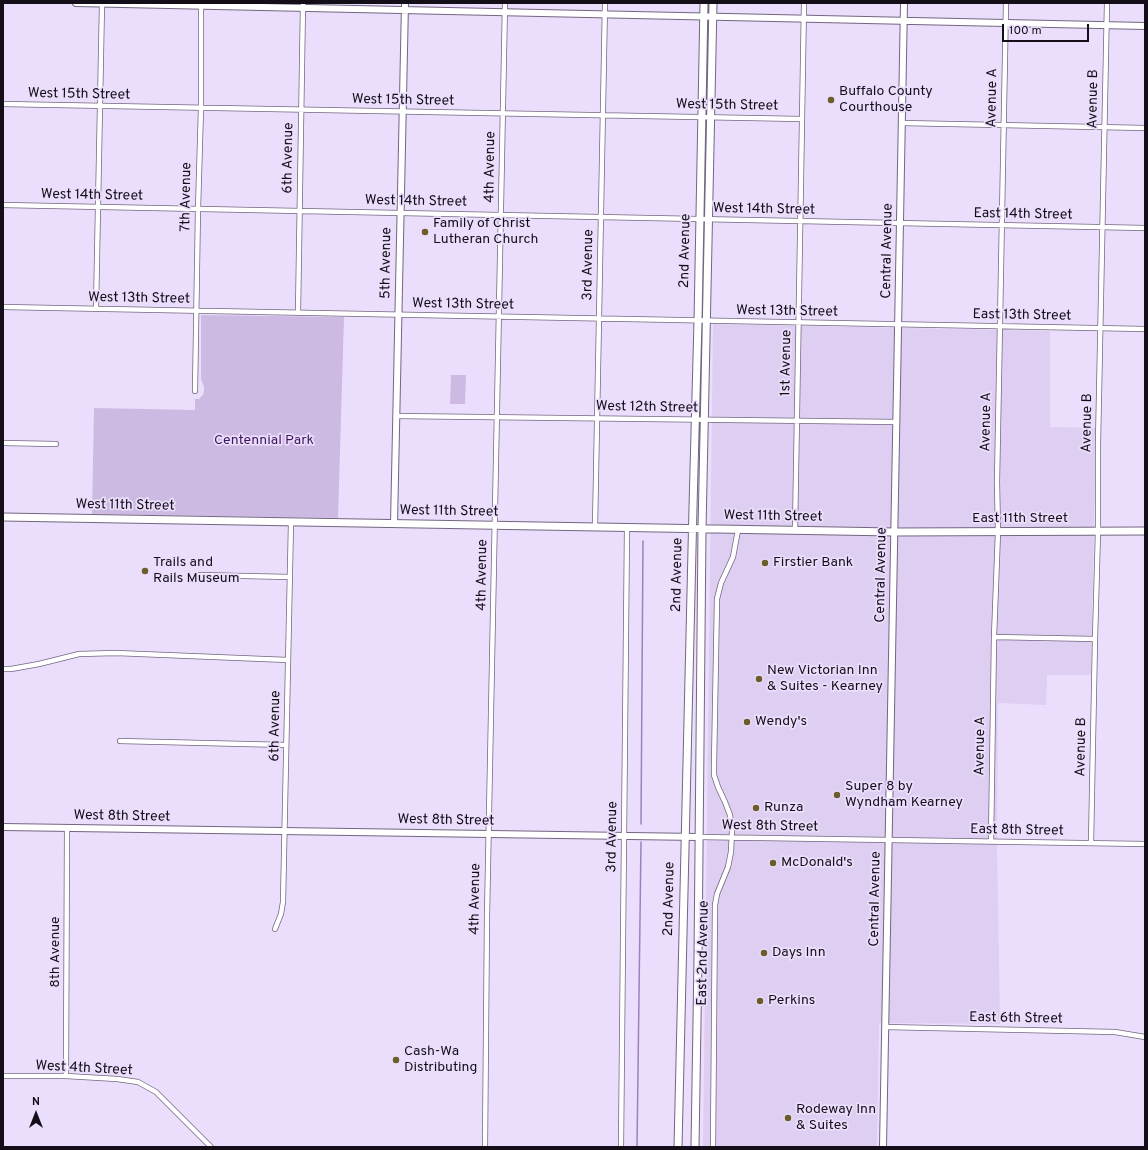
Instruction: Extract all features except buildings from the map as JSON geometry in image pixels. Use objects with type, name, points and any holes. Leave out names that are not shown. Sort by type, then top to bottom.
[{"type":"main road","name":"2nd Avenue","points":[[678,1147],[698,321],[704,3]]},
{"type":"main road","name":"2nd Avenue","points":[[695,1147],[702,529],[713,3]]},
{"type":"main road","name":"West 11th Street","points":[[3,517],[895,532]]},
{"type":"main road","name":"East 11th Street","points":[[895,532],[1145,531]]},
{"type":"street","points":[[76,3],[303,5],[404,10],[1145,26]]},
{"type":"street","points":[[96,309],[102,3]]},
{"type":"street","name":"5th Avenue","points":[[394,524],[405,3]]},
{"type":"street","name":"4th Avenue","points":[[485,1147],[486,916],[489,834],[505,3]]},
{"type":"street","name":"3rd Avenue","points":[[595,527],[605,3]]},
{"type":"street","name":"1st Avenue","points":[[795,531],[804,3]]},
{"type":"street","name":"Central Avenue","points":[[883,1147],[904,3]]},
{"type":"street","name":"Avenue A","points":[[991,842],[994,636],[998,532],[997,482],[1006,3]]},
{"type":"street","name":"Avenue B","points":[[1091,843],[1107,3]]},
{"type":"street","name":"7th Avenue","points":[[195,391],[201,108],[201,4]]},
{"type":"street","name":"6th Avenue","points":[[298,313],[303,5]]},
{"type":"street","name":"West 15th Street","points":[[3,104],[802,119]]},
{"type":"street","points":[[902,123],[1145,128]]},
{"type":"street","name":"West 14th Street","points":[[3,205],[901,224]]},
{"type":"street","name":"East 14th Street","points":[[901,224],[1145,228]]},
{"type":"street","name":"West 13th Street","points":[[3,307],[899,325]]},
{"type":"street","name":"East 13th Street","points":[[899,325],[1145,329]]},
{"type":"street","name":"West 12th Street","points":[[396,416],[897,422]]},
{"type":"street","points":[[3,443],[56,444]]},
{"type":"street","name":"6th Avenue","points":[[275,929],[283,902],[291,522]]},
{"type":"street","name":"3rd Avenue","points":[[621,1147],[627,528]]},
{"type":"street","name":"East 2nd Avenue","points":[[713,1147],[714,905],[716,894],[728,867],[731,852],[730,815],[714,775],[717,599],[721,583],[733,557],[738,530]]},
{"type":"street","points":[[199,575],[290,577]]},
{"type":"street","points":[[994,636],[1095,639]]},
{"type":"street","points":[[3,669],[39,664],[79,654],[116,653],[288,660]]},
{"type":"street","points":[[120,742],[286,745]]},
{"type":"street","name":"West 8th Street","points":[[3,827],[889,840]]},
{"type":"street","name":"8th Avenue","points":[[66,1076],[67,828]]},
{"type":"street","name":"East 8th Street","points":[[889,840],[1145,844]]},
{"type":"street","name":"East 6th Street","points":[[885,1027],[1115,1032],[1145,1037]]},
{"type":"street","name":"West 4th Street","points":[[3,1076],[66,1076],[117,1079],[138,1082],[156,1092],[211,1147]]},
{"type":"shaded area","points":[[713,324],[1050,331],[1050,427],[1096,428],[1091,675],[1047,675],[1046,705],[998,703],[997,846],[1000,1024],[879,1023],[877,1147],[703,1147]]},
{"type":"green space","name":"Centennial Park","points":[[201,315],[344,317],[338,518],[92,514],[94,408],[195,410],[195,399],[199,399],[203,395],[204,391],[201,379]]},
{"type":"green space","points":[[451,375],[466,375],[465,404],[450,404]]},
{"type":"waterway","points":[[641,824],[643,541]]},
{"type":"waterway","points":[[637,1147],[641,842]]},
{"type":"place","name":"Buffalo County Courthouse","points":[[831,100]]},
{"type":"place","name":"Family of Christ Lutheran Church","points":[[425,232]]},
{"type":"place","name":"Firstier Bank","points":[[765,563]]},
{"type":"place","name":"Trails and Rails Museum","points":[[145,571]]},
{"type":"place","name":"New Victorian Inn & Suites - Kearney","points":[[759,679]]},
{"type":"place","name":"Wendy's","points":[[747,722]]},
{"type":"place","name":"Super 8 by Wyndham Kearney","points":[[837,795]]},
{"type":"place","name":"Runza","points":[[756,808]]},
{"type":"place","name":"McDonald's","points":[[773,863]]},
{"type":"place","name":"Days Inn","points":[[764,953]]},
{"type":"place","name":"Perkins","points":[[760,1001]]},
{"type":"place","name":"Cash-Wa Distributing","points":[[396,1060]]},
{"type":"place","name":"Rodeway Inn & Suites","points":[[788,1118]]}]
